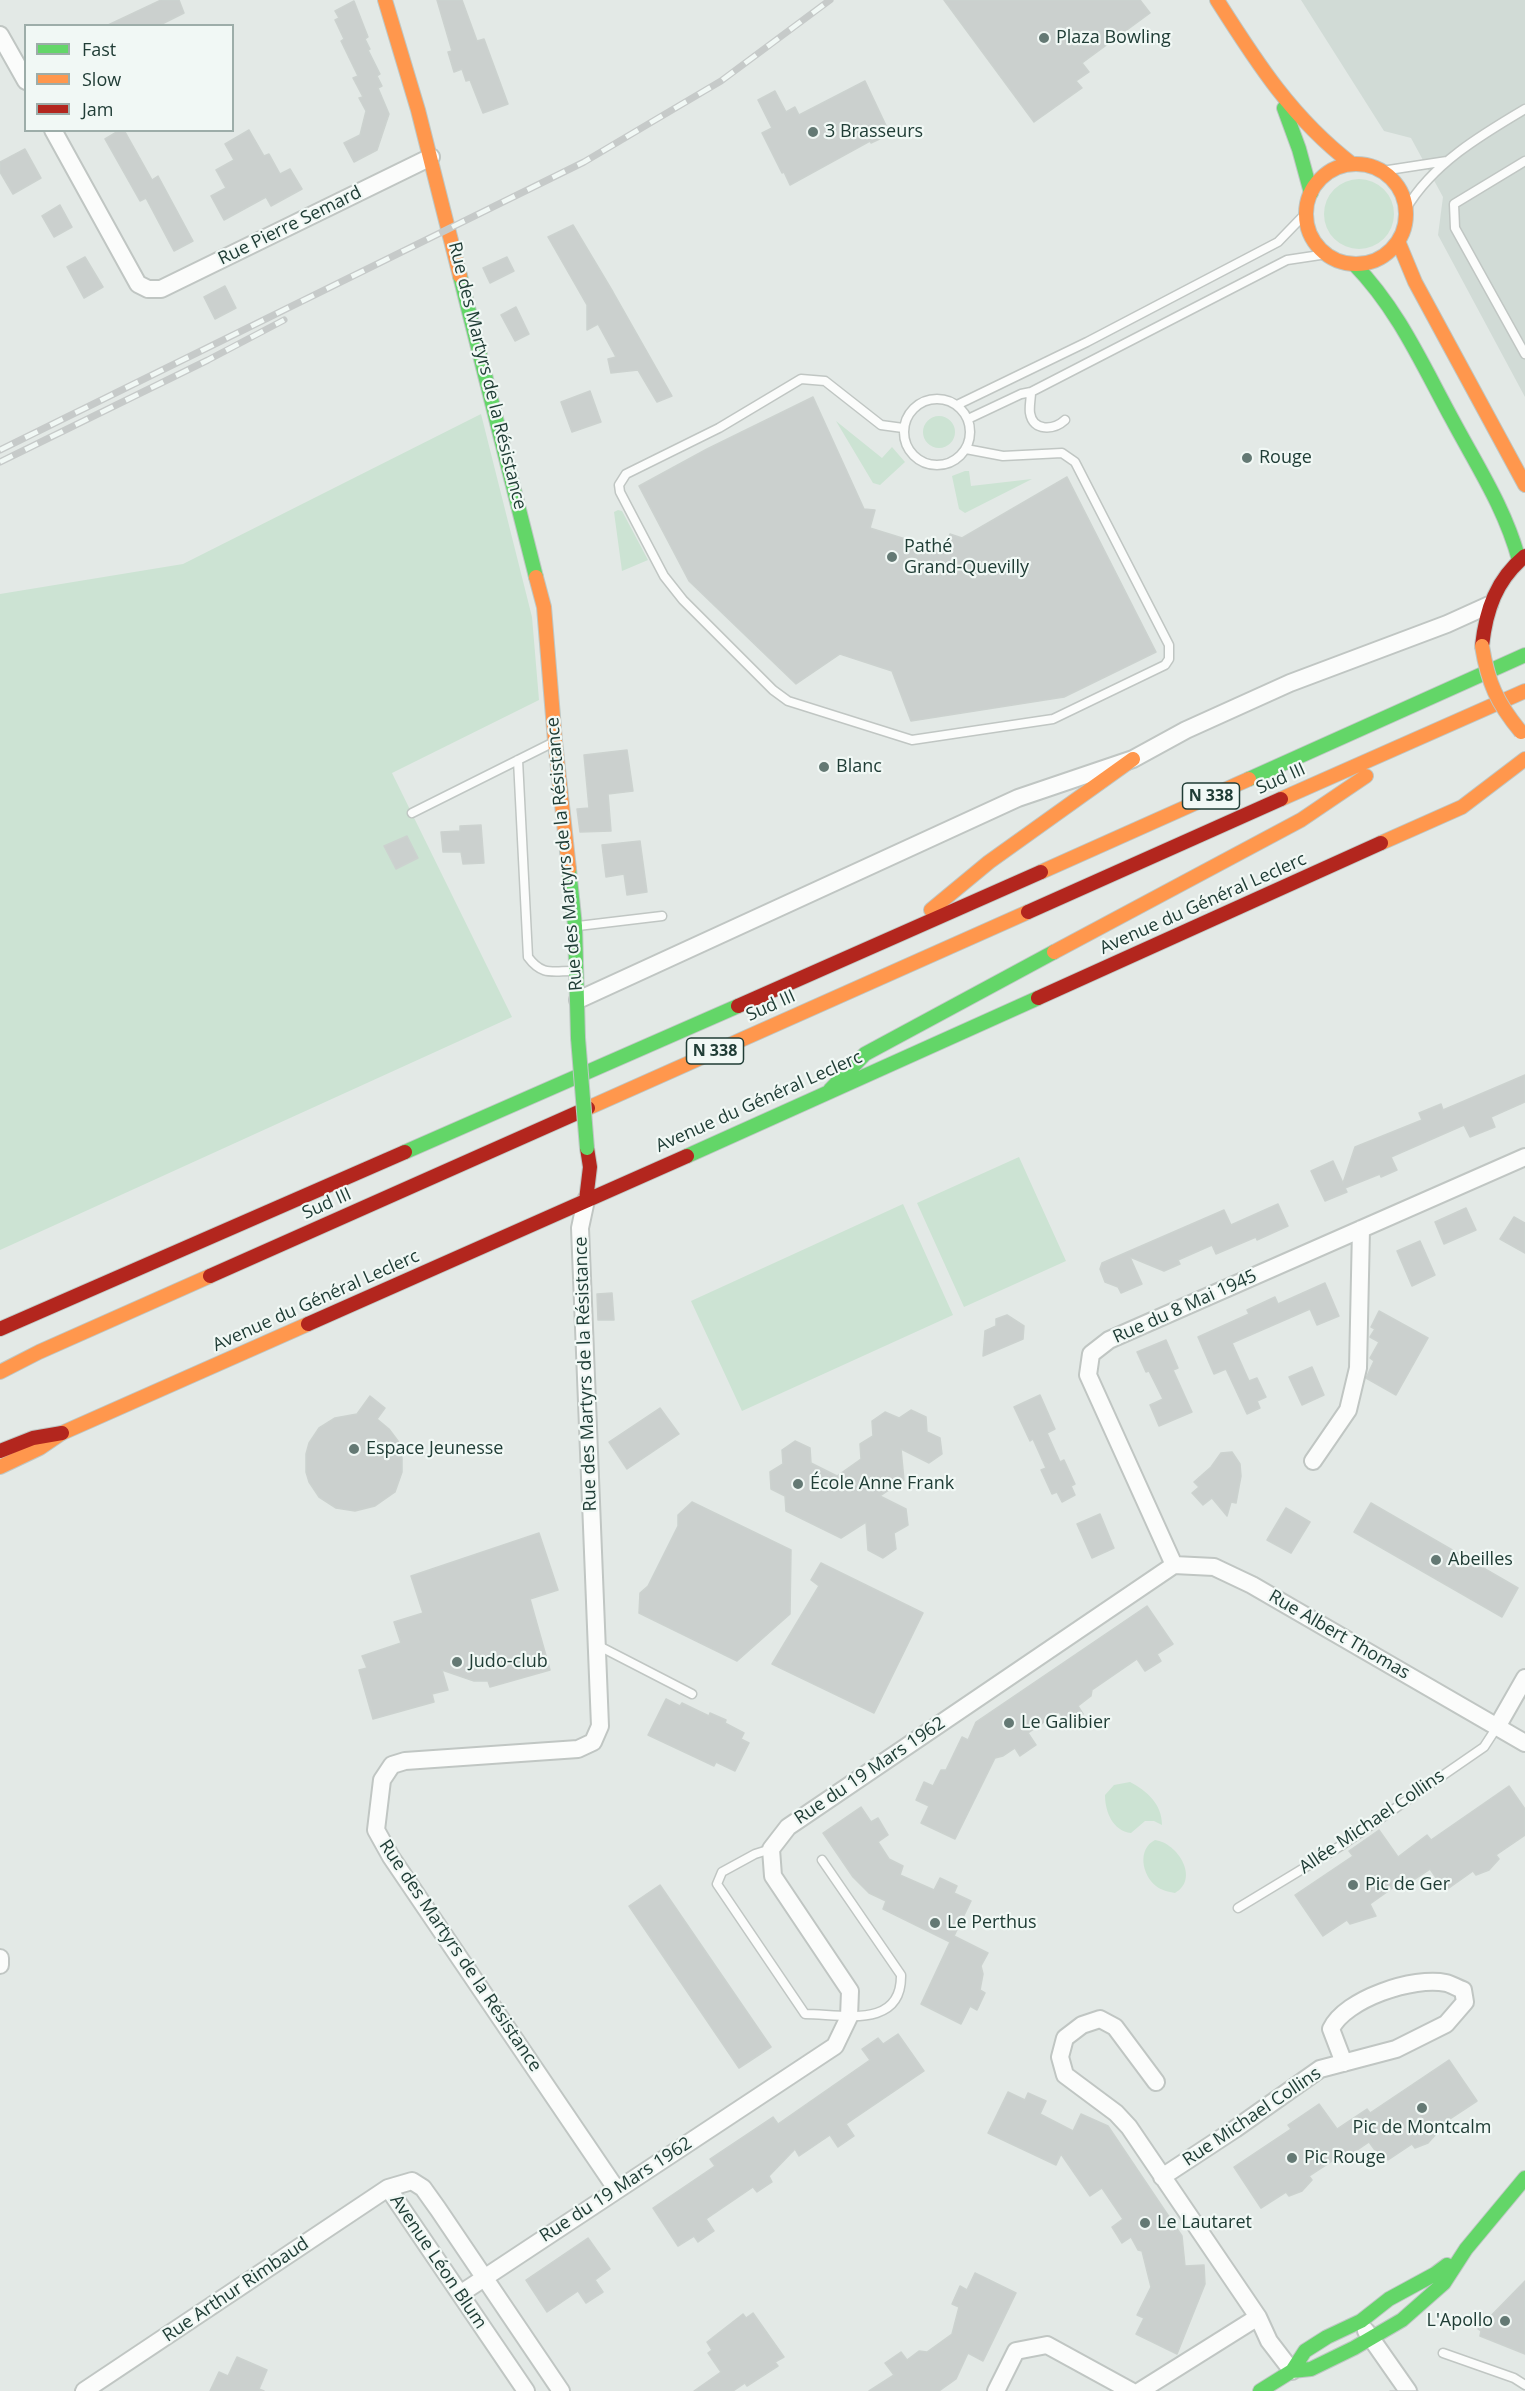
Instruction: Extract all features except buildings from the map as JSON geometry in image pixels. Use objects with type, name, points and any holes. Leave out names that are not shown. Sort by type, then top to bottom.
[{"type":"main road","name":"Rue des Martyrs de la Résistance","points":[[386,0],[430,157],[544,607],[555,741],[575,926],[578,1038],[590,1167],[586,1200]]},
{"type":"main road","points":[[1217,0],[1278,94],[1308,128],[1352,165]]},
{"type":"main road","points":[[1278,94],[1299,149],[1311,193]]},
{"type":"main road","points":[[1367,166],[1382,171],[1398,187],[1406,209],[1405,225],[1398,241],[1384,255],[1365,263],[1354,264],[1340,261],[1327,254],[1320,248],[1310,231],[1307,212],[1311,193],[1318,182],[1339,167],[1367,166]]},
{"type":"main road","points":[[1398,241],[1415,282],[1525,485]]},
{"type":"main road","points":[[1354,264],[1369,277],[1401,324],[1509,523],[1522,558],[1502,579],[1489,605],[1482,646],[1491,691],[1500,707],[1523,734]]},
{"type":"main road","name":"Sud III","points":[[0,1329],[898,936],[1525,655]]},
{"type":"main road","name":"Sud III","points":[[0,1372],[39,1352],[1525,691]]},
{"type":"main road","points":[[830,1090],[865,1054],[1301,820],[1431,732]]},
{"type":"main road","points":[[898,936],[989,862],[1133,759]]},
{"type":"main road","name":"Avenue du Général Leclerc","points":[[0,1467],[40,1448],[62,1433],[1462,807],[1525,759]]},
{"type":"main road","points":[[0,1451],[33,1438],[62,1433]]},
{"type":"main road","points":[[1260,2391],[1292,2371],[1311,2368],[1354,2348],[1402,2320],[1444,2283],[1466,2249],[1525,2178]]},
{"type":"main road","points":[[1292,2371],[1305,2351],[1327,2337],[1361,2321],[1389,2299],[1435,2274],[1466,2249]]},
{"type":"street","points":[[0,35],[24,77]]},
{"type":"street","name":"Rue Pierre Semard","points":[[54,132],[138,284],[148,289],[161,289],[430,157]]},
{"type":"street","points":[[578,1000],[1018,798],[1133,759],[1186,730],[1290,683],[1447,624],[1489,605]]},
{"type":"street","name":"Rue du 8 Mai 1945","points":[[1174,1565],[1088,1376],[1090,1354],[1109,1340],[1525,1157]]},
{"type":"street","name":"Rue des Martyrs de la Résistance","points":[[586,1200],[580,1228],[600,1726],[593,1742],[578,1749],[405,1761],[392,1765],[382,1780],[376,1830],[391,1857],[617,2190]]},
{"type":"street","points":[[1313,1461],[1348,1410],[1358,1368],[1361,1229]]},
{"type":"street","name":"Rue Albert Thomas","points":[[1174,1565],[1214,1567],[1252,1585],[1525,1743]]},
{"type":"street","name":"Rue du 19 Mars 1962","points":[[460,2294],[835,2046],[849,2017],[850,1991],[773,1876],[771,1850],[788,1827],[1174,1565]]},
{"type":"street","points":[[1497,1727],[1525,1678]]},
{"type":"street","points":[[0,1959],[0,1965]]},
{"type":"street","name":"Rue Michael Collins","points":[[1162,2176],[1320,2069],[1344,2063],[1396,2049],[1446,2024],[1465,2002],[1463,1990],[1444,1983],[1407,1984],[1378,1993],[1355,2004],[1336,2018],[1331,2029],[1344,2063]]},
{"type":"street","name":"Rue Michael Collins","points":[[1156,2082],[1115,2027],[1100,2019],[1082,2025],[1065,2038],[1060,2057],[1065,2075],[1116,2112],[1129,2127],[1258,2317],[1269,2341],[1292,2371]]},
{"type":"street","name":"Avenue Léon Blum","points":[[526,2391],[388,2188],[412,2181],[423,2188],[561,2391]]},
{"type":"street","name":"Rue Arthur Rimbaud","points":[[84,2391],[388,2188]]},
{"type":"street","points":[[1140,2391],[1258,2317]]},
{"type":"street","points":[[1361,2321],[1369,2338],[1408,2391]]},
{"type":"street","points":[[996,2391],[1016,2351],[1047,2344],[1131,2391]]},
{"type":"lane","points":[[1406,209],[1427,179],[1447,160],[1525,109]]},
{"type":"lane","points":[[1382,171],[1447,160]]},
{"type":"lane","points":[[1525,161],[1454,204],[1455,228],[1525,354]]},
{"type":"lane","points":[[957,405],[1087,342],[1278,242],[1307,212]]},
{"type":"lane","points":[[968,419],[1021,394],[1031,392],[1287,260],[1327,254]]},
{"type":"lane","points":[[903,428],[881,425],[825,381],[801,379],[719,428],[626,474],[619,485],[620,492],[664,576],[683,600],[773,690],[788,701],[912,740],[1053,719],[1165,665],[1171,652],[1169,645],[1075,462],[1062,453],[1003,456],[966,449]]},
{"type":"lane","points":[[1031,392],[1030,414],[1036,424],[1041,427],[1054,427],[1065,420]]},
{"type":"lane","points":[[939,398],[957,405],[968,419],[971,429],[966,449],[959,458],[949,463],[938,466],[916,459],[904,440],[903,428],[911,410],[919,403],[939,398]]},
{"type":"lane","points":[[412,813],[555,741]]},
{"type":"lane","points":[[518,760],[528,957],[536,967],[544,971],[577,971]]},
{"type":"lane","points":[[575,926],[662,916]]},
{"type":"lane","points":[[596,1645],[692,1694]]},
{"type":"lane","name":"Allée Michael Collins","points":[[1238,1908],[1342,1845],[1484,1747],[1497,1727]]},
{"type":"lane","points":[[771,1850],[755,1854],[722,1872],[717,1884],[806,2014],[873,2016],[894,2002],[901,1988],[901,1975],[822,1860]]},
{"type":"lane","points":[[1443,2353],[1514,2378],[1525,2385]]},
{"type":"shaded area","points":[[1301,0],[1525,0],[1525,397],[1438,235],[1443,197],[1411,138],[1384,131]]},
{"type":"green space","points":[[1359,179],[1372,182],[1384,189],[1391,201],[1394,214],[1391,227],[1384,239],[1372,246],[1359,249],[1346,246],[1334,239],[1327,227],[1324,214],[1327,201],[1334,189],[1346,182]]},
{"type":"green space","points":[[481,414],[532,617],[539,700],[392,773],[512,1017],[0,1250],[0,594],[183,564]]},
{"type":"green space","points":[[939,416],[950,421],[955,432],[950,443],[939,448],[928,443],[923,432],[928,421]]},
{"type":"green space","points":[[836,421],[882,458],[892,447],[905,462],[880,485],[873,483]]},
{"type":"green space","points":[[969,471],[971,486],[1032,479],[965,513],[959,509],[952,476]]},
{"type":"green space","points":[[622,511],[648,560],[622,571],[614,512]]},
{"type":"green space","points":[[1019,1157],[1066,1261],[964,1307],[917,1203]]},
{"type":"green space","points":[[903,1204],[953,1315],[742,1411],[691,1301]]},
{"type":"green space","points":[[1130,1782],[1152,1799],[1159,1811],[1162,1825],[1154,1821],[1145,1821],[1131,1833],[1119,1829],[1111,1820],[1105,1795],[1114,1785]]},
{"type":"green space","points":[[1155,1840],[1171,1848],[1183,1862],[1186,1879],[1175,1893],[1156,1886],[1147,1875],[1144,1856],[1149,1844]]},
{"type":"tram line","points":[[1390,2391],[1418,2391]]},
{"type":"railway","points":[[0,450],[584,162],[721,81],[830,0]]},
{"type":"railway","points":[[0,462],[284,320]]},
{"type":"traffic: fast","points":[[1284,108],[1299,149],[1311,193]]},
{"type":"traffic: fast","points":[[1354,264],[1384,299],[1419,358],[1498,505],[1519,560]]},
{"type":"traffic: fast","points":[[460,276],[536,577]]},
{"type":"traffic: fast","points":[[1249,779],[1525,655]]},
{"type":"traffic: fast","points":[[569,869],[575,926],[578,1038]]},
{"type":"traffic: fast","points":[[830,1090],[865,1054],[1054,952]]},
{"type":"traffic: fast","points":[[687,1156],[1038,998]]},
{"type":"traffic: fast","points":[[405,1152],[738,1006]]},
{"type":"traffic: fast","points":[[578,1038],[587,1148]]},
{"type":"traffic: fast","points":[[1292,2371],[1311,2369],[1354,2348],[1402,2320],[1444,2283],[1466,2249],[1525,2178]]},
{"type":"traffic: fast","points":[[1260,2391],[1292,2371],[1305,2351],[1327,2337],[1361,2321],[1389,2299],[1447,2265]]},
{"type":"traffic: slow","points":[[385,0],[418,110],[460,276]]},
{"type":"traffic: slow","points":[[1217,0],[1261,67],[1293,109],[1352,164]]},
{"type":"traffic: slow","points":[[1356,164],[1375,168],[1391,179],[1402,195],[1406,214],[1402,233],[1391,249],[1375,260],[1356,264],[1337,260],[1321,249],[1310,233],[1306,214],[1310,195],[1321,179],[1337,168],[1356,164]]},
{"type":"traffic: slow","points":[[1398,241],[1415,282],[1525,485]]},
{"type":"traffic: slow","points":[[536,577],[544,607],[569,869]]},
{"type":"traffic: slow","points":[[1482,646],[1487,671],[1495,692],[1521,732]]},
{"type":"traffic: slow","points":[[1281,799],[1525,691]]},
{"type":"traffic: slow","points":[[931,910],[989,862],[1133,759]]},
{"type":"traffic: slow","points":[[1381,843],[1462,807],[1525,759]]},
{"type":"traffic: slow","points":[[1054,952],[1301,820],[1366,776]]},
{"type":"traffic: slow","points":[[1041,872],[1249,779]]},
{"type":"traffic: slow","points":[[588,1108],[1028,912]]},
{"type":"traffic: slow","points":[[0,1372],[39,1352],[210,1276]]},
{"type":"traffic: slow","points":[[0,1467],[40,1448],[62,1433],[308,1324]]},
{"type":"traffic: jam","points":[[1482,646],[1486,620],[1494,596],[1507,575],[1525,556]]},
{"type":"traffic: jam","points":[[1028,912],[1281,799]]},
{"type":"traffic: jam","points":[[1038,998],[1381,843]]},
{"type":"traffic: jam","points":[[738,1006],[1041,872]]},
{"type":"traffic: jam","points":[[210,1276],[588,1108]]},
{"type":"traffic: jam","points":[[586,1200],[590,1167],[587,1148]]},
{"type":"traffic: jam","points":[[0,1329],[405,1152]]},
{"type":"traffic: jam","points":[[308,1324],[687,1156]]},
{"type":"traffic: jam","points":[[0,1451],[33,1438],[62,1433]]},
{"type":"place","name":"Plaza Bowling","points":[[1044,38]]},
{"type":"place","name":"3 Brasseurs","points":[[813,132]]},
{"type":"place","name":"Rouge","points":[[1247,458]]},
{"type":"place","name":"Pathé Grand-Quevilly","points":[[892,557]]},
{"type":"place","name":"Blanc","points":[[824,767]]},
{"type":"place","name":"Espace Jeunesse","points":[[354,1449]]},
{"type":"place","name":"École Anne Frank","points":[[798,1484]]},
{"type":"place","name":"Abeilles","points":[[1436,1560]]},
{"type":"place","name":"Judo-club","points":[[457,1662]]},
{"type":"place","name":"Le Galibier","points":[[1009,1723]]},
{"type":"place","name":"Pic de Ger","points":[[1353,1885]]},
{"type":"place","name":"Le Perthus","points":[[935,1923]]},
{"type":"place","name":"Pic de Montcalm","points":[[1422,2108]]},
{"type":"place","name":"Pic Rouge","points":[[1292,2158]]},
{"type":"place","name":"Le Lautaret","points":[[1145,2223]]},
{"type":"place","name":"L'Apollo","points":[[1505,2321]]}]
